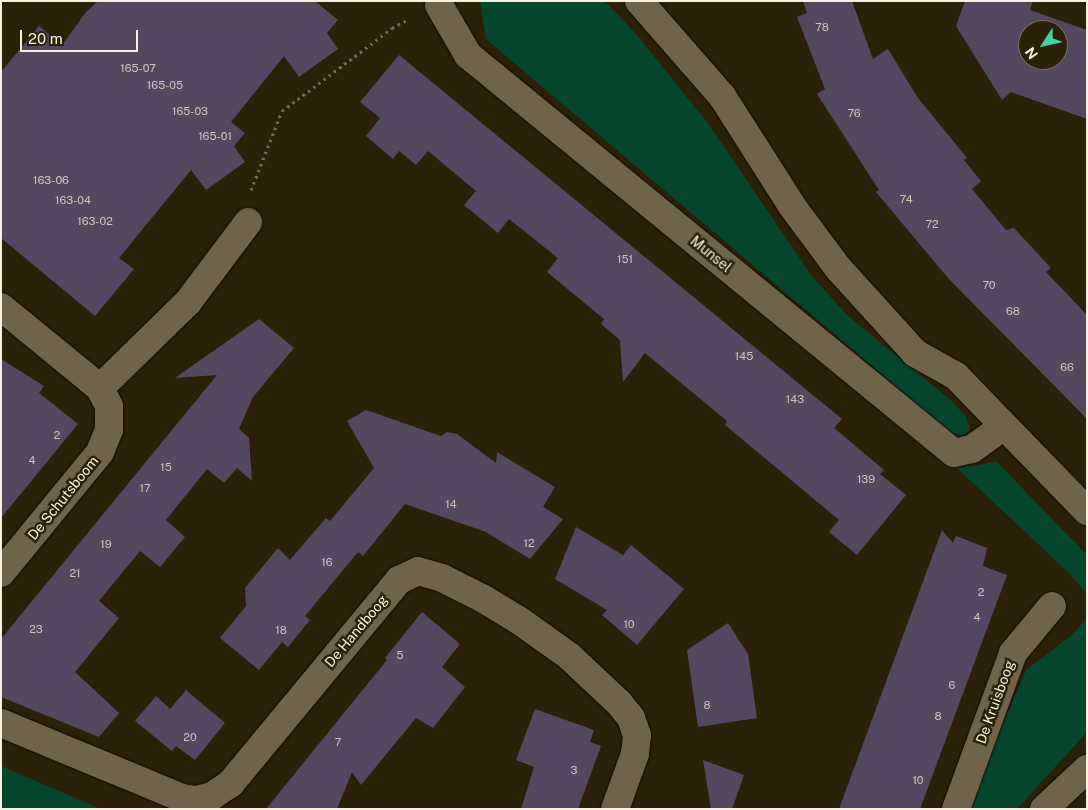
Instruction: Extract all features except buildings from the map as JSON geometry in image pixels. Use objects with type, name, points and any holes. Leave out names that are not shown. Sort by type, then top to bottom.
[{"type":"street","points":[[638,2],[668,33],[722,96],[792,206],[838,268],[915,353],[956,376],[1087,512]]},
{"type":"street","name":"Munsel","points":[[439,5],[468,55],[954,453],[972,449],[1004,426]]},
{"type":"street","points":[[100,388],[188,302],[248,222]]},
{"type":"street","name":"De Schutsboom","points":[[1,307],[100,388],[109,406],[108,430],[100,452],[1,573]]},
{"type":"street","name":"De Handboog","points":[[1,723],[182,798],[197,800],[212,796],[231,783],[399,580],[418,571],[450,582],[520,621],[569,656],[619,703],[631,718],[637,735],[634,754],[615,809]]},
{"type":"street","name":"De Kruisboog","points":[[956,809],[1013,653],[1052,606]]},
{"type":"street","points":[[1044,809],[1087,769]]},
{"type":"path","points":[[248,222],[249,196],[282,111],[392,28],[439,5]]},
{"type":"green space","points":[[480,1],[602,1],[609,5],[637,35],[710,126],[811,275],[848,316],[953,402],[966,417],[970,431],[964,435],[951,433],[486,39]]},
{"type":"green space","points":[[997,462],[1087,555],[1087,604],[1086,593],[1070,574],[957,468]]},
{"type":"green space","points":[[1087,618],[1087,732],[1017,809],[967,809],[1026,670],[1071,636]]},
{"type":"green space","points":[[1,766],[101,809],[1,809]]}]
